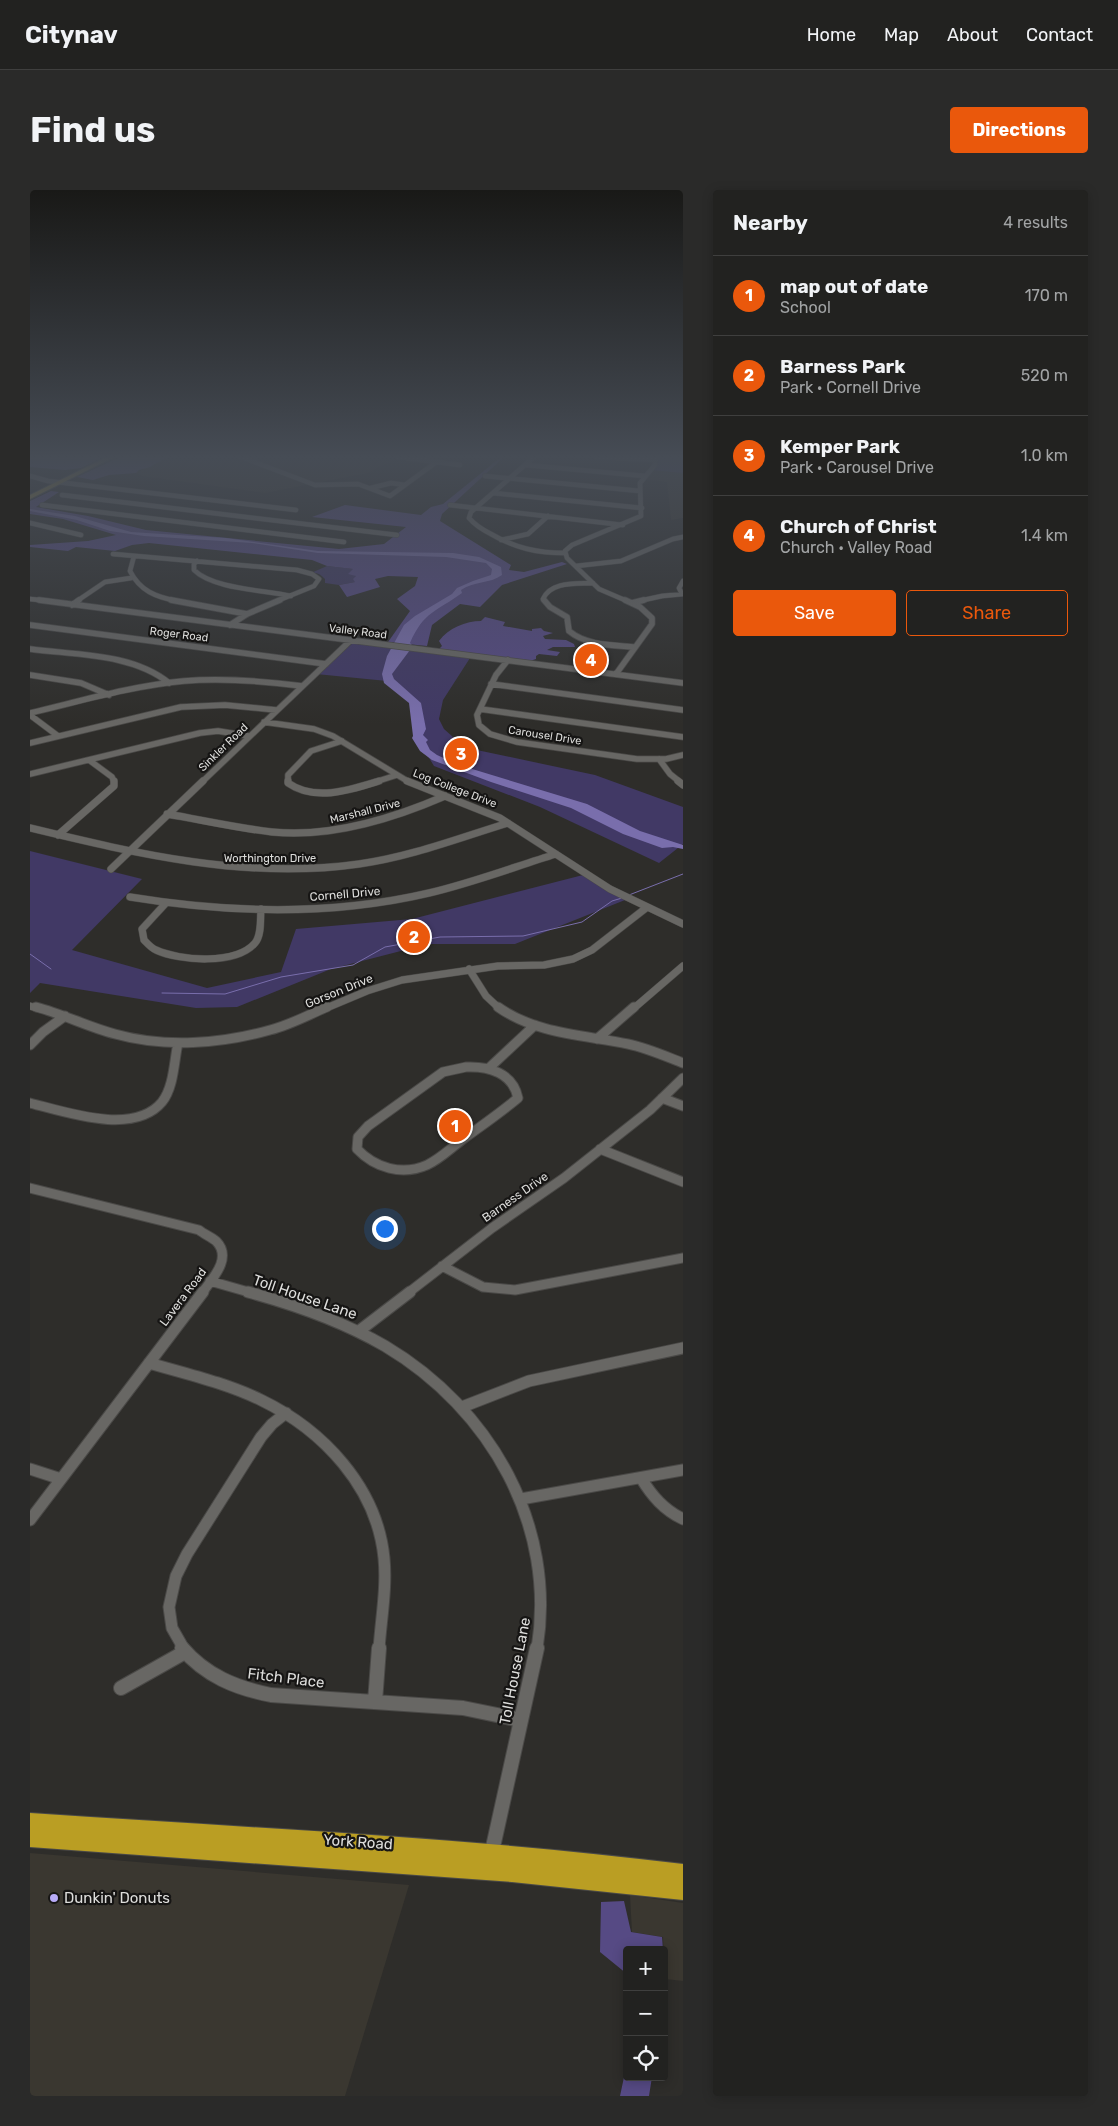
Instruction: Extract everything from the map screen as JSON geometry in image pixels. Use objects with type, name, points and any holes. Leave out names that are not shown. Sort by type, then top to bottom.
[{"type":"highway","name":"York Road","points":[[30,1822],[489,1863],[683,1891]]},
{"type":"highway","name":"York Road","points":[[30,1838],[489,1863],[612,1864],[683,1873]]},
{"type":"street","points":[[511,546],[526,551],[565,553],[593,583],[604,591],[646,610],[651,615],[653,621],[616,674]]},
{"type":"street","points":[[565,553],[571,546]]},
{"type":"street","points":[[576,566],[621,561],[656,546]]},
{"type":"street","points":[[113,554],[301,571],[319,578],[319,582],[316,585],[247,614],[230,625]]},
{"type":"street","points":[[134,556],[128,569],[130,578],[142,588],[162,598],[190,605],[247,614]]},
{"type":"street","points":[[198,561],[194,564],[194,570],[208,580],[291,596]]},
{"type":"street","points":[[72,605],[105,582],[130,578]]},
{"type":"street","points":[[631,603],[683,594],[679,588],[683,582]]},
{"type":"street","points":[[593,583],[554,588],[546,593],[543,599],[550,607],[567,617],[569,631],[576,637],[594,642],[635,647]]},
{"type":"street","name":"Valley Road","points":[[30,599],[683,683]]},
{"type":"street","name":"Roger Road","points":[[30,625],[326,664]]},
{"type":"street","name":"Sinkler Road","points":[[111,869],[276,710],[352,640]]},
{"type":"street","points":[[30,649],[136,664],[158,673],[169,683]]},
{"type":"street","points":[[508,660],[491,684],[480,709],[683,737]]},
{"type":"street","points":[[30,675],[84,684],[109,695]]},
{"type":"street","points":[[30,714],[169,683],[235,680],[302,686]]},
{"type":"street","points":[[491,684],[683,710]]},
{"type":"street","points":[[30,743],[170,709],[191,706],[232,705],[276,710]]},
{"type":"street","name":"Carousel Drive","points":[[480,709],[477,718],[482,728],[490,734],[509,741],[619,757],[659,759],[683,755]]},
{"type":"street","points":[[30,714],[58,736]]},
{"type":"street","name":"Log College Drive","points":[[264,722],[314,729],[342,741],[397,776],[486,811],[624,897],[683,924]]},
{"type":"street","points":[[30,774],[200,733],[218,731],[249,736]]},
{"type":"street","points":[[342,741],[311,751],[288,775],[288,783],[295,789],[305,792],[330,793],[397,776]]},
{"type":"street","points":[[659,759],[670,774],[683,785]]},
{"type":"street","points":[[58,835],[114,786],[112,777],[89,760]]},
{"type":"street","name":"Marshall Drive","points":[[167,814],[273,832],[311,832],[355,826],[424,806],[445,796]]},
{"type":"street","name":"Worthington Drive","points":[[30,828],[128,852],[225,868],[337,867],[393,857],[508,823]]},
{"type":"street","name":"Cornell Drive","points":[[130,897],[200,908],[339,907],[405,899],[556,854]]},
{"type":"street","points":[[166,903],[142,929],[141,935],[144,942],[150,948],[163,953],[204,960],[226,958],[250,949],[258,938],[261,909]]},
{"type":"street","name":"Gorson Drive","points":[[30,1006],[124,1036],[178,1043],[228,1040],[263,1033],[376,988],[422,976],[507,965],[544,965],[573,959],[592,950],[646,908]]},
{"type":"street","points":[[597,1039],[683,966]]},
{"type":"street","points":[[469,969],[493,1004],[514,1016],[561,1034],[641,1047],[683,1063]]},
{"type":"street","points":[[30,1045],[43,1032],[65,1016]]},
{"type":"street","points":[[489,1068],[535,1025]]},
{"type":"street","points":[[30,1103],[106,1120],[130,1119],[145,1114],[159,1106],[165,1097],[178,1043]]},
{"type":"street","points":[[475,1066],[489,1068],[508,1077],[516,1085],[518,1098],[495,1118],[427,1164],[412,1169],[386,1169],[365,1159],[356,1149],[358,1137],[368,1126],[443,1072],[456,1067],[475,1066]]},
{"type":"street","name":"Barness Drive","points":[[359,1331],[492,1228],[556,1184],[662,1098],[683,1078]]},
{"type":"street","points":[[662,1098],[683,1106]]},
{"type":"street","points":[[600,1149],[647,1170],[683,1182]]},
{"type":"street","name":"Lavera Road","points":[[30,1188],[204,1232],[217,1242],[223,1253],[222,1264],[210,1281],[30,1520]]},
{"type":"street","points":[[442,1266],[483,1287],[509,1290],[683,1258]]},
{"type":"street","name":"Toll House Lane","points":[[210,1281],[306,1309],[359,1331],[413,1364],[462,1407],[487,1438],[500,1457],[521,1500],[532,1531],[538,1556],[541,1614],[536,1658],[489,1863]]},
{"type":"street","points":[[462,1407],[529,1381],[683,1348]]},
{"type":"street","points":[[149,1363],[245,1393],[286,1413],[316,1435],[348,1468],[367,1498],[379,1532],[385,1572],[375,1702]]},
{"type":"street","name":"Fitch Place","points":[[286,1413],[261,1437],[177,1571],[171,1591],[170,1611],[176,1637],[185,1652],[198,1666],[211,1675],[246,1691],[271,1695],[463,1708],[521,1720]]},
{"type":"street","points":[[30,1469],[61,1479]]},
{"type":"street","points":[[521,1500],[683,1470]]},
{"type":"street","points":[[641,1478],[653,1498],[660,1505],[683,1519]]},
{"type":"street","points":[[121,1688],[185,1652]]},
{"type":"shaded area","points":[[129,546],[115,551],[76,547],[68,551],[30,547]]},
{"type":"shaded area","points":[[177,546],[308,546],[339,549],[366,546],[480,546],[511,565],[509,570],[524,572],[562,562],[567,564],[502,585],[480,607],[460,604],[432,625],[427,646],[388,642],[410,611],[397,599],[415,586],[418,577],[388,576],[375,579],[380,587],[347,597],[339,585],[355,582],[353,579],[356,576],[348,574],[353,569],[327,566],[312,560]]},
{"type":"shaded area","points":[[271,546],[318,551],[453,553],[479,557],[501,567],[502,575],[492,580],[466,587],[461,590],[462,593],[426,618],[415,632],[410,643],[413,646],[392,674],[394,679],[421,703],[426,729],[423,735],[428,740],[426,742],[430,750],[459,765],[587,804],[640,831],[683,845],[683,849],[673,847],[662,848],[623,834],[571,808],[491,782],[432,760],[420,751],[412,738],[409,703],[384,683],[382,674],[387,656],[404,625],[415,616],[452,594],[457,588],[491,575],[492,569],[486,563],[446,557],[318,553]]},
{"type":"shaded area","points":[[327,566],[354,569],[355,582],[339,585],[325,583],[325,579],[320,575],[311,573]]},
{"type":"shaded area","points":[[485,617],[505,622],[503,626],[532,631],[532,629],[541,628],[544,631],[553,633],[543,636],[545,639],[566,640],[574,644],[575,647],[553,647],[547,650],[560,652],[557,656],[539,654],[536,656],[536,659],[530,661],[439,649],[442,646],[439,641],[447,632],[469,622],[481,621]]},
{"type":"shaded area","points":[[353,643],[470,658],[443,700],[439,719],[444,729],[453,737],[472,749],[595,775],[683,807],[683,844],[659,863],[540,807],[434,766],[418,740],[411,701],[387,681],[316,674]]},
{"type":"shaded area","points":[[30,851],[142,879],[72,950],[207,988],[281,972],[296,929],[412,919],[583,875],[625,900],[515,944],[428,944],[331,969],[237,1007],[196,1008],[40,983],[30,993]]},
{"type":"shaded area","points":[[30,1853],[409,1885],[345,2096],[30,2096]]},
{"type":"shaded area","points":[[630,1895],[683,1903],[683,1981],[668,1979],[668,1946],[663,1946],[663,1937],[632,1932]]},
{"type":"shaded area","points":[[624,1901],[631,1932],[662,1937],[663,1946],[623,1946],[623,1971],[600,1952],[601,1902]]},
{"type":"shaded area","points":[[623,2081],[651,2081],[649,2096],[620,2096]]},
{"type":"waterway","points":[[629,895],[683,874]]},
{"type":"waterway","points":[[162,993],[225,994],[281,977],[353,965],[385,947],[440,937],[523,936],[582,922],[612,901],[622,898]]},
{"type":"waterway","points":[[30,954],[51,969]]},
{"type":"place","name":"Church of Christ","points":[[591,660]]},
{"type":"place","name":"Kemper Park","points":[[461,754]]},
{"type":"place","name":"Barness Park","points":[[414,937]]},
{"type":"place","name":"map out of date","points":[[455,1126]]},
{"type":"place","name":"Dunkin' Donuts","points":[[54,1898]]}]
